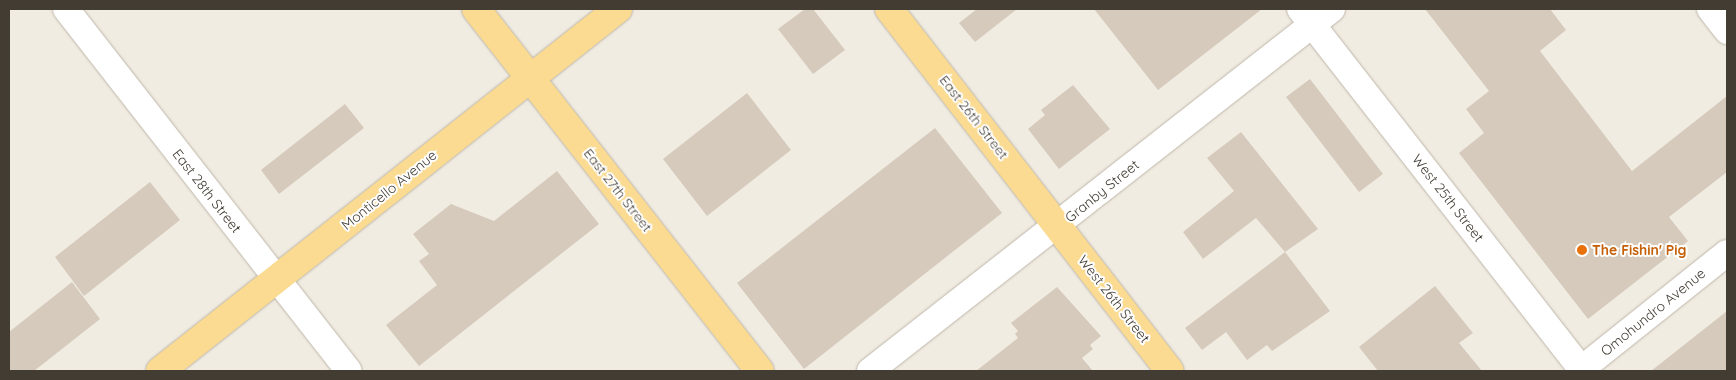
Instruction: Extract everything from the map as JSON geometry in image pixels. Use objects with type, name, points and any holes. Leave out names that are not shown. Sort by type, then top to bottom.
[{"type":"main road","name":"East 27th Street","points":[[476,9],[760,371]]},
{"type":"main road","name":"Monticello Avenue","points":[[160,371],[529,77],[618,9]]},
{"type":"main road","name":"East 26th Street","points":[[889,9],[1058,227]]},
{"type":"main road","name":"West 26th Street","points":[[1058,227],[1170,371]]},
{"type":"street","name":"East 28th Street","points":[[66,9],[349,371]]},
{"type":"street","points":[[1710,9],[1727,31]]},
{"type":"street","name":"Granby Street","points":[[870,371],[1058,227],[1315,14]]},
{"type":"street","name":"West 25th Street","points":[[1315,14],[1581,371]]},
{"type":"street","name":"Omohundro Avenue","points":[[1581,371],[1727,252]]},
{"type":"building","points":[[805,9],[813,9],[845,50],[813,74],[778,29]]},
{"type":"building","points":[[977,9],[1017,9],[975,42],[959,23]]},
{"type":"building","points":[[1094,9],[1262,9],[1158,90]]},
{"type":"building","points":[[1425,9],[1550,9],[1566,30],[1540,51],[1632,171],[1727,96],[1727,172],[1669,217],[1688,241],[1588,319],[1459,153],[1484,133],[1466,109],[1489,91]]},
{"type":"building","points":[[1310,79],[1383,174],[1359,192],[1286,97]]},
{"type":"building","points":[[1073,85],[1110,129],[1059,169],[1028,129],[1045,115],[1041,110]]},
{"type":"building","points":[[747,93],[791,150],[707,216],[663,159]]},
{"type":"building","points":[[345,104],[364,128],[279,194],[261,170]]},
{"type":"building","points":[[935,128],[1002,213],[804,369],[737,283]]},
{"type":"building","points":[[1241,132],[1318,229],[1285,252],[1256,218],[1203,259],[1183,232],[1234,191],[1207,158]]},
{"type":"building","points":[[557,171],[599,224],[419,366],[386,325],[437,285],[419,261],[429,254],[413,234],[451,204],[494,221]]},
{"type":"building","points":[[150,182],[180,220],[84,296],[55,257]]},
{"type":"building","points":[[1285,252],[1330,311],[1272,351],[1267,345],[1247,360],[1226,332],[1202,350],[1185,328]]},
{"type":"building","points":[[72,282],[100,319],[34,371],[9,371],[9,332]]},
{"type":"building","points":[[1435,286],[1473,333],[1459,343],[1482,371],[1378,371],[1359,347]]},
{"type":"building","points":[[1057,287],[1101,336],[1090,345],[1093,349],[1082,358],[1093,371],[976,371],[1018,338],[1015,334],[1018,331],[1011,323]]},
{"type":"building","points":[[1727,311],[1727,371],[1651,371]]},
{"type":"place","name":"The Fishin' Pig","points":[[1582,250]]}]
